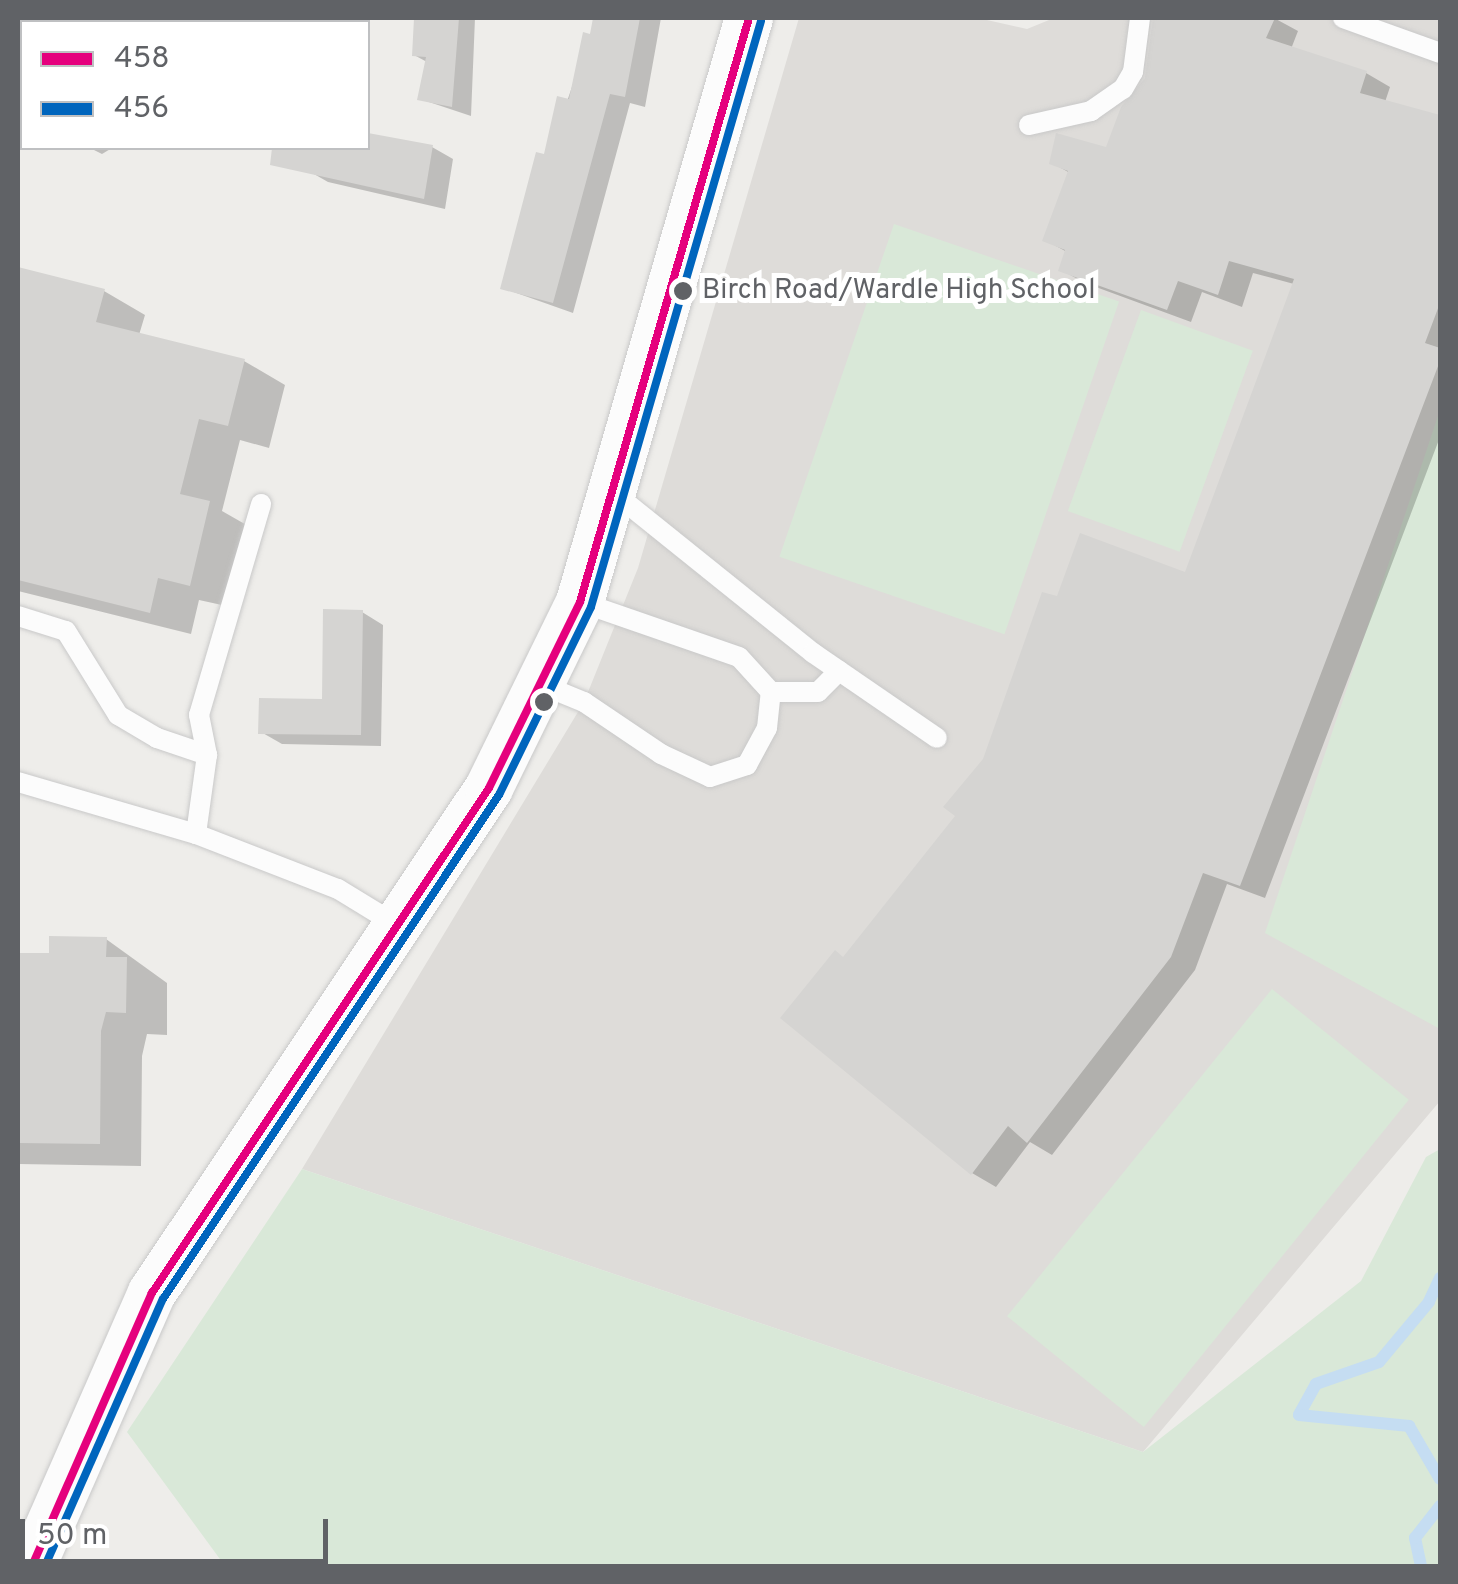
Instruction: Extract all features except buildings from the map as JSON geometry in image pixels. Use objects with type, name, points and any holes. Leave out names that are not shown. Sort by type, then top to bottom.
[{"type":"street","points":[[32,1566],[152,1294],[489,788],[580,602],[749,18]]},
{"type":"lane","points":[[1028,125],[1091,110],[1123,88],[1133,72],[1140,18]]},
{"type":"lane","points":[[1343,18],[1440,53]]},
{"type":"lane","points":[[612,492],[839,672],[937,738]]},
{"type":"lane","points":[[196,834],[207,755],[199,715],[261,504]]},
{"type":"lane","points":[[580,602],[739,657],[771,692],[818,692],[839,672]]},
{"type":"lane","points":[[18,616],[66,631],[118,715],[156,738],[207,755]]},
{"type":"lane","points":[[540,684],[584,702],[661,754],[710,776],[747,765],[766,728],[771,692]]},
{"type":"lane","points":[[18,782],[196,834],[338,889],[398,924]]},
{"type":"shaded area","points":[[799,18],[978,18],[1027,29],[1054,18],[1440,18],[1440,1101],[1143,1452],[302,1169],[584,702],[638,568]]},
{"type":"green space","points":[[894,224],[1119,301],[1004,634],[779,557]]},
{"type":"green space","points":[[1141,310],[1253,351],[1180,552],[1068,511]]},
{"type":"green space","points":[[1440,410],[1440,1029],[1265,933]]},
{"type":"green space","points":[[1272,989],[1409,1100],[1144,1427],[1007,1316]]},
{"type":"green space","points":[[1440,1149],[1440,1566],[225,1566],[127,1432],[302,1169],[1143,1452],[1361,1281],[1426,1157]]},
{"type":"waterway","points":[[1440,1278],[1429,1302],[1379,1362],[1316,1384],[1299,1415],[1409,1426],[1440,1479]]},
{"type":"waterway","points":[[1421,1566],[1415,1538],[1440,1506]]},
{"type":"transit line","name":"458","points":[[32,1566],[152,1293],[489,788],[580,602],[749,18]]},
{"type":"transit line","name":"456","points":[[45,1566],[163,1299],[499,795],[591,607],[761,21]]},
{"type":"place","name":"Birch Road/Wardle High School","points":[[683,291]]}]
